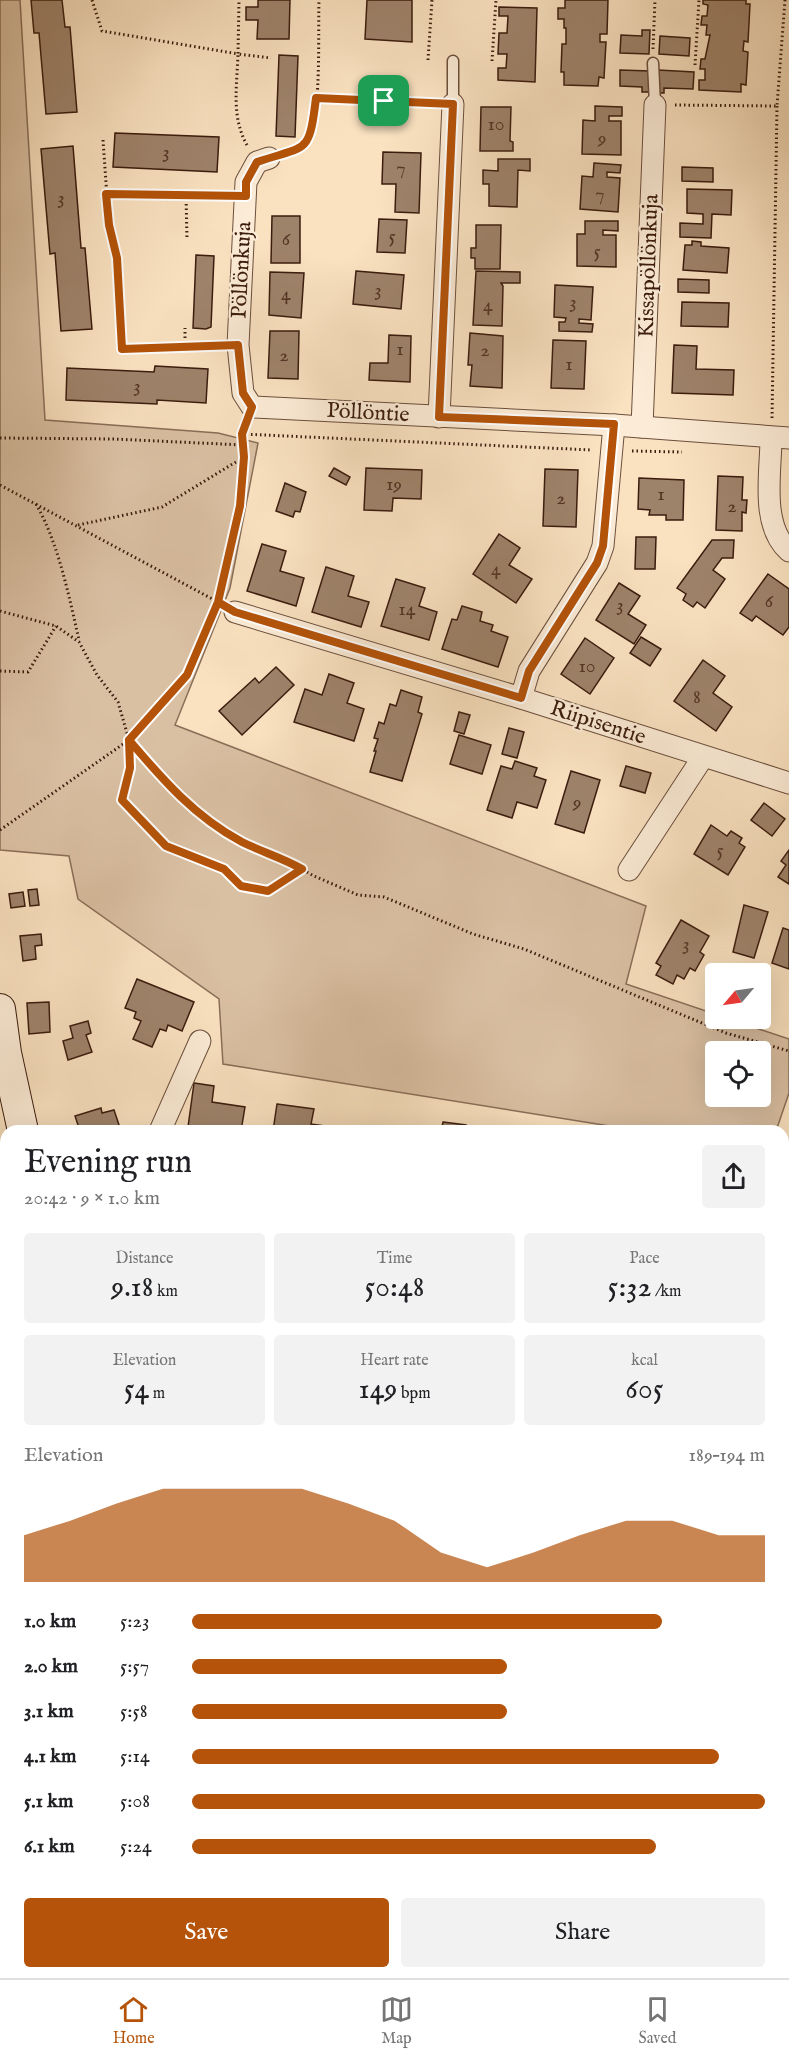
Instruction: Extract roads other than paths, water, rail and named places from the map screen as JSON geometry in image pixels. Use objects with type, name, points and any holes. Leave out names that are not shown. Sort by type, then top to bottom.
[{"type":"street","points":[[439,417],[453,104]]},
{"type":"street","name":"Kissapöllönkuja","points":[[642,427],[655,105]]},
{"type":"street","name":"Pöllönkuja","points":[[247,400],[238,345],[246,182],[263,160]]},
{"type":"street","name":"Pöllöntie","points":[[247,400],[439,417],[614,424],[780,438]]},
{"type":"street","points":[[521,698],[529,671],[597,563],[603,546],[614,424]]},
{"type":"street","points":[[780,438],[772,513],[775,531],[789,551]]},
{"type":"street","name":"Riipisentie","points":[[227,607],[789,783]]},
{"type":"street","points":[[629,870],[703,757]]},
{"type":"street","points":[[0,1009],[6,1053],[22,1125]]},
{"type":"street","points":[[163,1125],[200,1041]]},
{"type":"lane","points":[[453,61],[453,104]]},
{"type":"lane","points":[[653,63],[655,105]]}]
